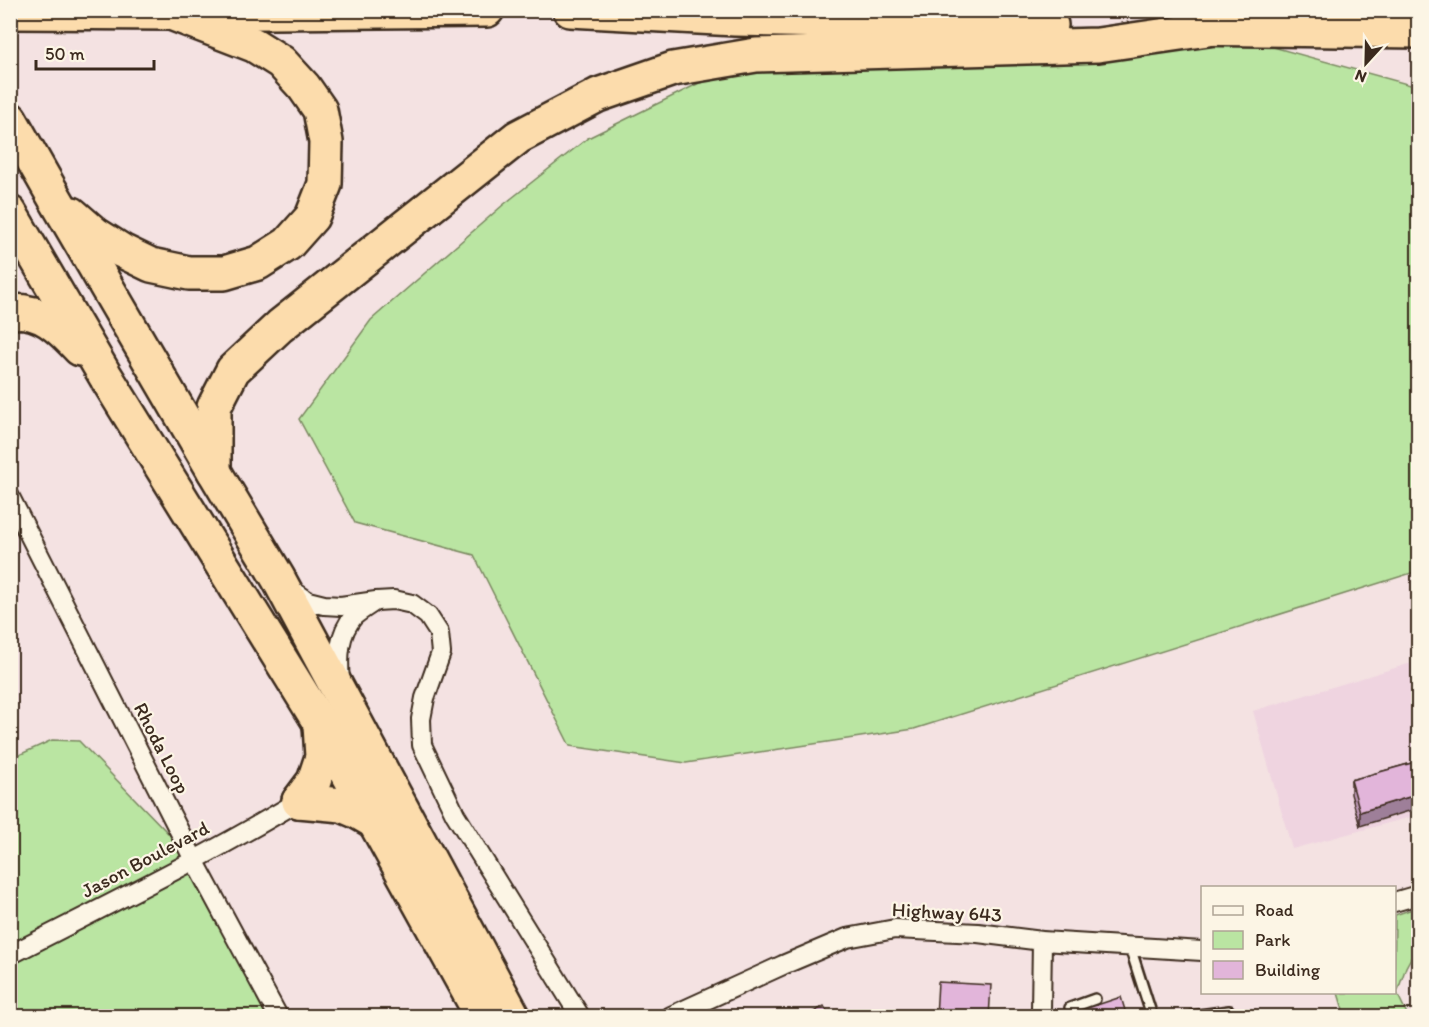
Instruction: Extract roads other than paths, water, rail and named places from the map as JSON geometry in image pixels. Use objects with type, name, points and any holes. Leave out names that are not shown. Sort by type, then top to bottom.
[{"type":"highway","points":[[13,12],[487,10]]},
{"type":"highway","points":[[570,10],[735,19],[1419,31]]},
{"type":"highway","points":[[735,19],[781,10]]},
{"type":"highway","points":[[56,200],[95,234],[122,251],[151,265],[189,273],[224,273],[258,263],[288,244],[312,217],[325,183],[326,142],[320,110],[304,87],[281,62],[254,45],[171,13]]},
{"type":"highway","points":[[214,471],[214,407],[233,370],[280,326],[518,137],[598,95],[673,69],[756,55],[1098,45],[1208,28]]},
{"type":"highway","points":[[10,119],[278,578],[513,1017]]},
{"type":"highway","points":[[10,213],[106,377],[320,723],[482,1017]]},
{"type":"highway","points":[[10,312],[25,312],[44,318],[61,330],[106,377]]},
{"type":"highway","points":[[299,801],[314,781],[322,757],[320,723]]},
{"type":"highway","points":[[299,801],[342,805],[375,822]]},
{"type":"street","name":"Rhoda Loop","points":[[10,497],[194,860],[278,1017]]},
{"type":"street","points":[[278,578],[294,593],[314,603],[341,606],[394,600],[412,604],[428,616],[439,633],[441,653],[425,698],[421,720],[422,745],[455,814],[580,1017]]},
{"type":"street","points":[[341,694],[338,665],[340,647],[346,628],[355,615],[375,601]]},
{"type":"street","name":"Jason Boulevard","points":[[10,955],[258,826],[299,801]]},
{"type":"street","points":[[1396,903],[1419,895]]},
{"type":"street","name":"Highway 643","points":[[671,1017],[783,964],[848,938],[895,929],[978,933],[1042,941],[1201,951]]},
{"type":"street","points":[[1042,941],[1042,1017]]},
{"type":"lane","points":[[1130,947],[1152,1017]]},
{"type":"lane","points":[[1072,1017],[1070,1008],[1095,999]]},
{"type":"lane","points":[[1192,1017],[1229,1011],[1231,1017]]}]
